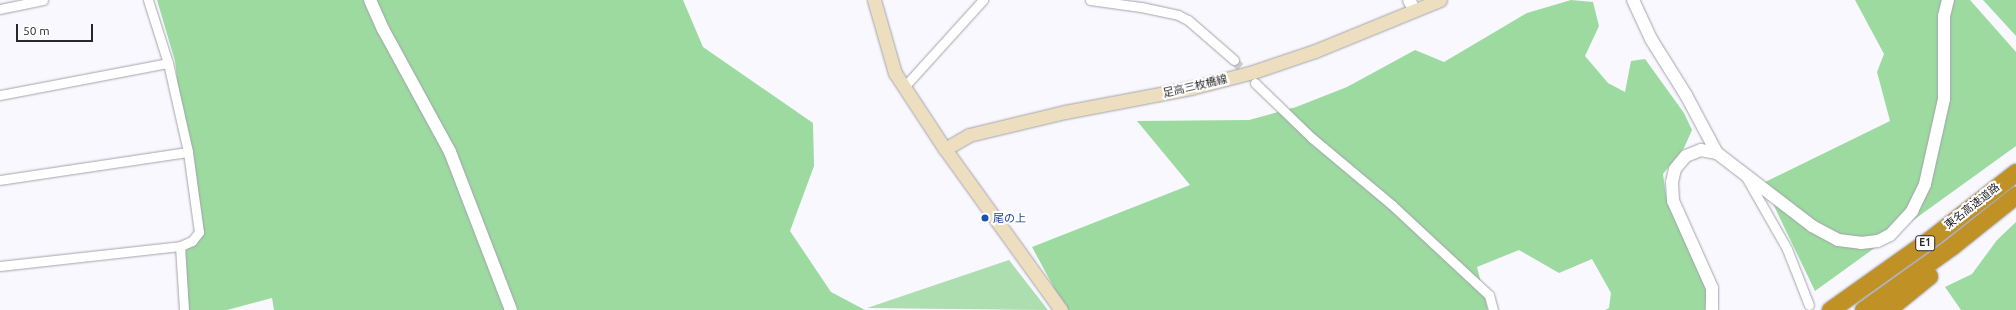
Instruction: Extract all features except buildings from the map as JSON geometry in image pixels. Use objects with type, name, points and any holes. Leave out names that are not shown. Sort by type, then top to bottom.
[{"type":"highway","name":"東名高速道路","points":[[1830,310],[1934,236],[2016,172]]},
{"type":"highway","name":"東名高速道路","points":[[1863,310],[1952,246],[2016,195]]},
{"type":"highway","points":[[1886,310],[2016,205]]},
{"type":"main road","points":[[874,0],[895,73],[904,88],[1061,310]]},
{"type":"main road","name":"足高三枚橋線","points":[[945,148],[969,135],[1064,112],[1190,88],[1253,72],[1315,51],[1411,5],[1440,0]]},
{"type":"street","points":[[0,9],[43,0]]},
{"type":"street","points":[[0,266],[180,246],[192,241],[199,232],[188,152],[168,64],[148,0]]},
{"type":"street","points":[[370,0],[383,29],[450,152],[511,310]]},
{"type":"street","points":[[904,88],[983,0]]},
{"type":"street","points":[[1090,0],[1142,6],[1178,15],[1188,20],[1234,60]]},
{"type":"street","points":[[1633,0],[1652,39],[1686,95],[1717,153],[1812,226],[1838,240],[1861,243],[1878,241],[1890,235],[1912,211],[1925,184],[1944,99],[1944,16],[1948,0]]},
{"type":"street","points":[[0,95],[168,64]]},
{"type":"street","points":[[1255,83],[1312,138],[1392,205],[1489,295],[1493,310]]},
{"type":"street","points":[[1712,310],[1712,288],[1673,201],[1672,182],[1675,169],[1686,156],[1700,150],[1717,153]]},
{"type":"street","points":[[0,180],[188,152]]},
{"type":"street","points":[[1745,176],[1787,249],[1809,304]]},
{"type":"street","points":[[180,246],[184,310]]},
{"type":"green space","points":[[157,0],[683,0],[703,47],[813,123],[814,166],[790,231],[831,292],[865,310],[274,310],[272,298],[227,310],[182,310],[181,259],[199,231],[183,132],[175,61]]},
{"type":"green space","points":[[1571,0],[1593,2],[1599,26],[1585,56],[1608,83],[1625,92],[1631,61],[1645,59],[1684,113],[1692,130],[1684,148],[1663,174],[1666,195],[1707,287],[1705,310],[1605,310],[1609,308],[1611,293],[1592,259],[1559,273],[1519,250],[1477,267],[1488,310],[1066,310],[1032,247],[1190,185],[1137,121],[1249,120],[1296,107],[1347,87],[1415,50],[1444,62],[1527,13]]},
{"type":"green space","points":[[1855,0],[1970,0],[2016,52],[2016,146],[1815,291],[1763,183],[1890,121],[1877,72],[1884,54]]},
{"type":"green space","points":[[1983,0],[2016,0],[2016,36]]},
{"type":"green space","points":[[2016,222],[2016,310],[1961,310],[1945,287],[1972,274],[1997,240]]},
{"type":"green space","points":[[1009,260],[1048,310],[867,308]]},
{"type":"tunnel","points":[[1234,60],[1249,76]]},
{"type":"place","name":"尾の上","points":[[985,218]]}]
